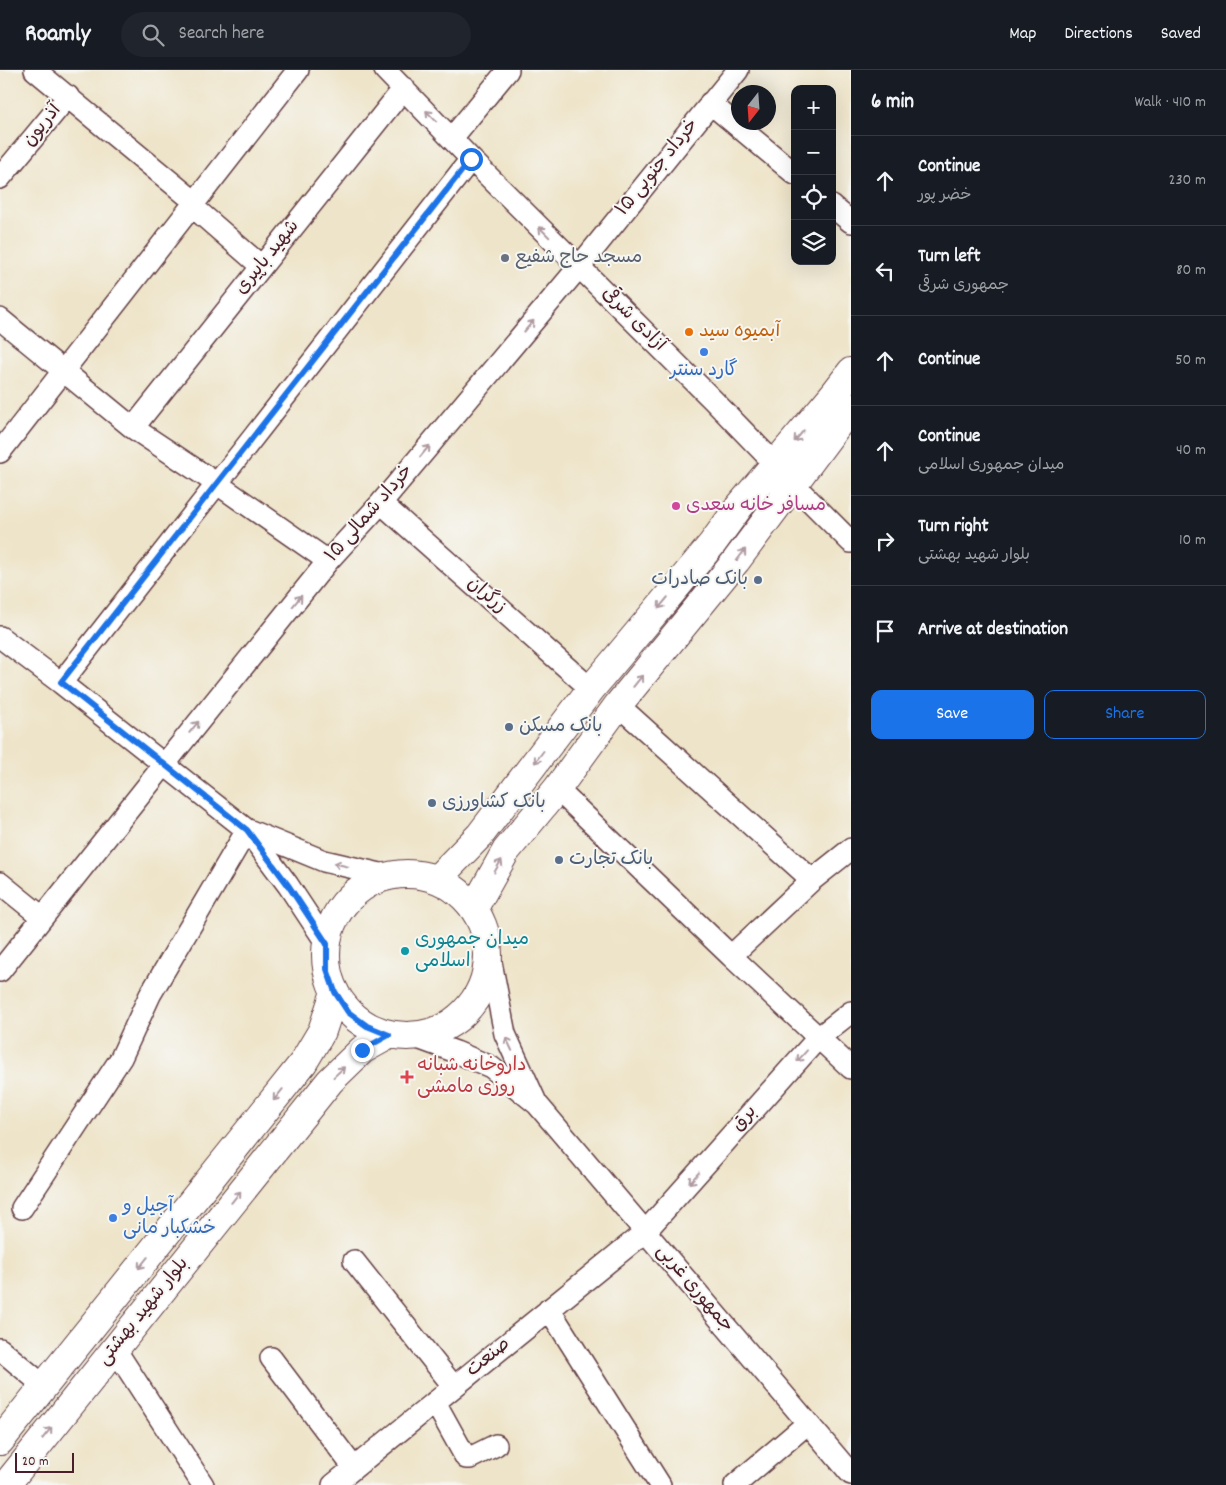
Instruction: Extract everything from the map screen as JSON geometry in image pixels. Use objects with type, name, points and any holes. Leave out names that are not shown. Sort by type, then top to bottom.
[{"type":"main road","points":[[437,879],[480,835],[591,689],[712,544],[730,519],[851,372]]},
{"type":"main road","points":[[474,908],[506,850],[557,789],[618,705],[736,561],[851,407]]},
{"type":"main road","points":[[413,874],[437,879],[457,891],[474,908],[484,929],[489,952],[487,973],[480,992],[468,1010],[452,1023],[433,1032],[401,1036],[367,1026],[348,1012],[335,992],[327,969],[327,944],[334,920],[347,900],[366,885],[389,876],[413,874]]},
{"type":"main road","name":"بلوار شهید بهشتی","points":[[0,1441],[303,1063],[322,1031],[335,992]]},
{"type":"main road","name":"بلوار شهید بهشتی","points":[[6,1485],[330,1080],[362,1050],[401,1036]]},
{"type":"street","points":[[35,70],[68,96],[193,204],[261,266]]},
{"type":"street","points":[[0,452],[298,70]]},
{"type":"street","name":"آزادی شرقی","points":[[385,70],[775,464]]},
{"type":"street","points":[[452,138],[508,70]]},
{"type":"street","name":"۱۵ خرداد جنوبی","points":[[579,267],[738,70]]},
{"type":"street","name":"شهید باپیری","points":[[133,428],[404,88]]},
{"type":"street","name":"آذریون","points":[[0,178],[68,96]]},
{"type":"street","points":[[710,103],[791,171]]},
{"type":"street","points":[[61,682],[471,159]]},
{"type":"street","points":[[836,209],[851,222]]},
{"type":"street","name":"۱۵ خرداد شمالی","points":[[0,971],[328,562],[381,503],[579,267]]},
{"type":"street","points":[[0,319],[133,428],[216,483],[328,562]]},
{"type":"street","points":[[793,484],[851,542]]},
{"type":"street","name":"زرگران","points":[[381,503],[591,689]]},
{"type":"street","points":[[0,636],[61,682],[247,830],[288,885],[327,944]]},
{"type":"street","points":[[618,705],[812,880]]},
{"type":"street","points":[[557,789],[851,1068]]},
{"type":"street","points":[[247,830],[324,861],[389,876]]},
{"type":"street","points":[[22,1208],[121,1058],[150,995],[247,830]]},
{"type":"street","points":[[731,956],[812,880],[851,849]]},
{"type":"street","points":[[0,883],[42,917]]},
{"type":"street","points":[[489,952],[504,1034],[537,1104]]},
{"type":"street","name":"برق","points":[[645,1232],[818,1038],[851,1012]]},
{"type":"street","points":[[401,1036],[456,1052],[491,1067],[537,1104]]},
{"type":"street","name":"جمهوری غربی","points":[[537,1104],[851,1474]]},
{"type":"street","name":"صنعت","points":[[333,1485],[645,1232]]},
{"type":"street","points":[[354,1261],[454,1387]]},
{"type":"street","points":[[550,1309],[660,1485]]},
{"type":"street","points":[[0,1349],[44,1386]]},
{"type":"street","points":[[115,1349],[203,1485]]},
{"type":"street","points":[[271,1358],[354,1468]]},
{"type":"street","points":[[435,1402],[466,1458],[470,1458],[496,1445]]},
{"type":"street","points":[[735,1485],[808,1423]]},
{"type":"place","name":"مسجد حاج شفیع","points":[[505,258]]},
{"type":"place","name":"آبمیوه سید","points":[[689,332]]},
{"type":"place","name":"گارد سنتر","points":[[704,352]]},
{"type":"place","name":"مسافر خانه سعدی","points":[[676,506]]},
{"type":"place","name":"بانک صادرات","points":[[758,580]]},
{"type":"place","name":"بانک مسکن","points":[[509,727]]},
{"type":"place","name":"بانک کشاورزی","points":[[432,803]]},
{"type":"place","name":"بانک تجارت","points":[[559,860]]},
{"type":"place","name":"میدان جمهوری اسلامی","points":[[405,951]]},
{"type":"place","name":"داروخانه شبانه روزی مامشی","points":[[407,1077]]},
{"type":"place","name":"آجیل و خشکبار مانی","points":[[113,1218]]},
{"type":"route","points":[[362,1050],[389,1035],[367,1026],[348,1012],[335,992],[327,969],[327,944],[288,885],[247,830],[61,682],[471,159]]}]
